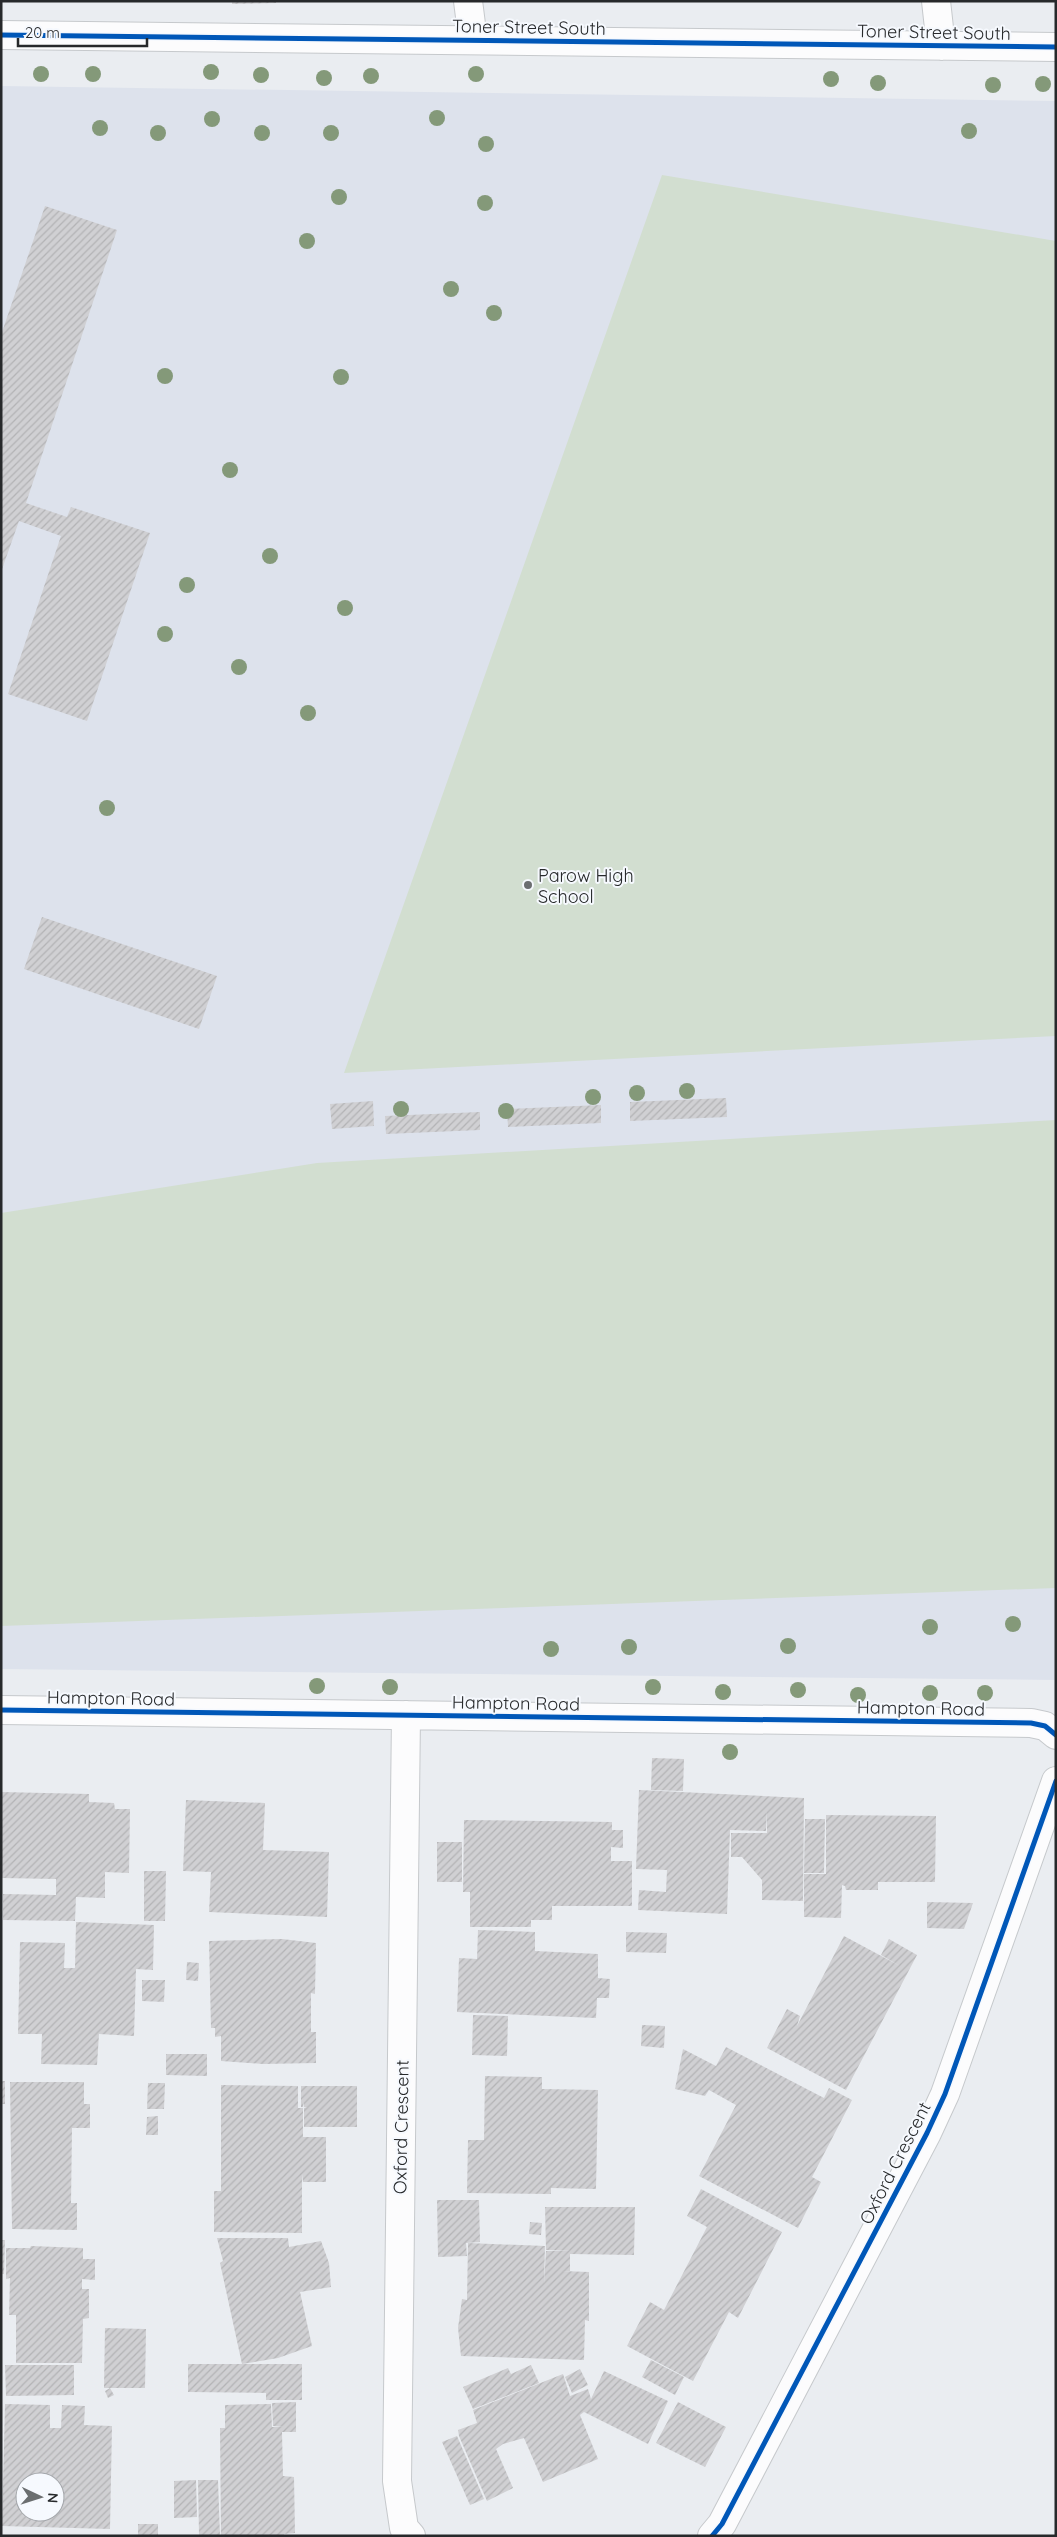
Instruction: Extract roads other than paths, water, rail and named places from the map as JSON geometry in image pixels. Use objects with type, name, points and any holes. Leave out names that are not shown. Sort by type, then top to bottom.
[{"type":"street","points":[[468,1],[473,40]]},
{"type":"street","points":[[936,1],[942,46]]},
{"type":"street","name":"Toner Street South","points":[[1,34],[1056,47]]},
{"type":"street","name":"Hampton Road","points":[[1,1710],[1031,1723],[1045,1726],[1056,1735]]},
{"type":"street","name":"Oxford Crescent","points":[[406,1715],[397,2481],[404,2528],[411,2536]]},
{"type":"street","name":"Oxford Crescent","points":[[712,2536],[722,2524],[928,2133],[959,2058],[1056,1781]]},
{"type":"place","name":"Parow High School","points":[[528,885]]}]
